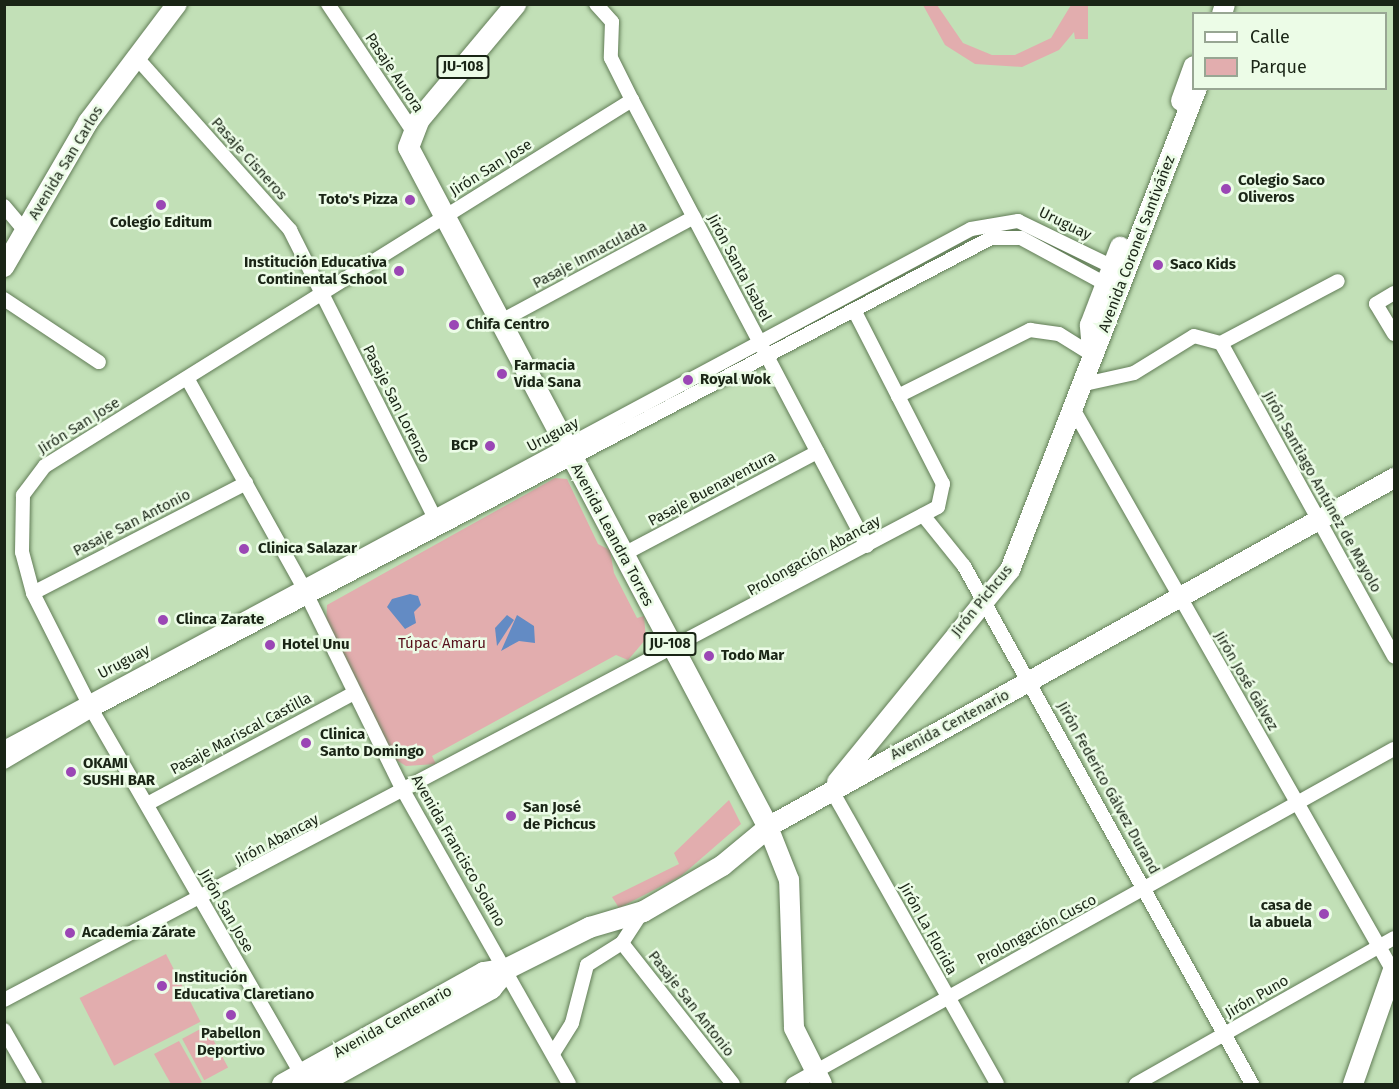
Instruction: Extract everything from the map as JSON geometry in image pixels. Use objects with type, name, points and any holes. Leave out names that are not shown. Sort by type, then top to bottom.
[{"type":"main road","name":"JU-108","points":[[412,130],[515,4]]},
{"type":"main road","name":"Avenida Leandra Torres","points":[[412,130],[408,147],[768,827]]},
{"type":"main road","name":"Avenida Centenario","points":[[282,1084],[309,1081],[483,972],[507,968],[589,927],[644,910],[722,865],[768,827]]},
{"type":"street","name":"Avenida San Carlos","points":[[4,267],[88,122],[177,4]]},
{"type":"street","name":"Pasaje Aurora","points":[[328,4],[412,130]]},
{"type":"street","name":"Jirón Santa Isabel","points":[[596,4],[612,22],[611,58],[867,546]]},
{"type":"street","name":"Pasaje Cisneros","points":[[136,57],[291,230],[321,294]]},
{"type":"street","name":"Avenida Coronel Santiváñez","points":[[1092,352],[1115,278],[1145,203],[1192,72]]},
{"type":"street","name":"Avenida Coronel Santiváñez","points":[[1145,203],[1196,90]]},
{"type":"street","name":"Jirón San Jose","points":[[309,1081],[200,899],[90,705],[33,593],[19,520],[23,495],[33,477],[632,100]]},
{"type":"street","points":[[4,206],[25,231]]},
{"type":"street","name":"Pasaje Inmaculada","points":[[501,321],[694,217]]},
{"type":"street","name":"Uruguay","points":[[4,748],[310,600],[441,530],[760,341],[985,223],[1003,220],[1033,226],[1115,278]]},
{"type":"street","name":"Uruguay","points":[[4,762],[90,705],[302,585],[433,515],[569,454],[991,238],[1021,238],[1115,278]]},
{"type":"street","points":[[1080,385],[1134,373],[1194,336],[1221,343],[1338,281]]},
{"type":"street","points":[[1395,293],[1376,304],[1395,334]]},
{"type":"street","name":"Pasaje San Lorenzo","points":[[321,294],[441,530]]},
{"type":"street","points":[[4,299],[99,362]]},
{"type":"street","points":[[854,310],[898,396],[1030,330],[1059,334],[1092,352]]},
{"type":"street","name":"Jirón Santiago Antúnez de Mayolo","points":[[1221,343],[1395,656]]},
{"type":"street","name":"Jirón Pichcus","points":[[831,789],[1010,570],[1092,352]]},
{"type":"street","name":"Avenida Francisco Solano","points":[[187,378],[310,600],[352,694],[404,792],[507,968],[554,1052],[569,1084]]},
{"type":"street","name":"Prolongación Abancay","points":[[404,792],[673,651],[923,515],[944,500],[943,484],[898,396]]},
{"type":"street","name":"Jirón José Gálvez","points":[[1072,407],[1296,804],[1394,970]]},
{"type":"street","name":"Pasaje Buenaventura","points":[[622,555],[817,452]]},
{"type":"street","name":"Avenida Centenario","points":[[768,827],[831,789],[1030,682],[1395,478]]},
{"type":"street","name":"Pasaje San Antonio","points":[[33,593],[246,483]]},
{"type":"street","name":"Jirón Federico Gálvez Durand","points":[[923,515],[954,551],[1030,682],[1252,1084]]},
{"type":"street","name":"Pasaje Mariscal Castilla","points":[[147,804],[352,694]]},
{"type":"street","name":"Prolongación Cusco","points":[[793,1084],[819,1078],[947,996],[1146,890],[1395,749]]},
{"type":"street","name":"Jirón La Florida","points":[[831,789],[997,1084]]},
{"type":"street","name":"Jirón Abancay","points":[[4,1000],[404,792]]},
{"type":"street","name":"Avenida Leandra Torres","points":[[768,827],[789,880],[794,1028],[819,1078]]},
{"type":"street","points":[[554,1052],[572,1023],[587,965],[622,943],[644,910]]},
{"type":"street","name":"Jirón Puno","points":[[1136,1084],[1395,938]]},
{"type":"street","name":"Pasaje San Antonio","points":[[622,943],[733,1084]]},
{"type":"street","points":[[1353,1084],[1394,970]]},
{"type":"street","points":[[4,1030],[35,1084]]},
{"type":"green space","points":[[923,5],[937,5],[963,43],[992,55],[1015,55],[1051,38],[1071,5],[1088,5],[1088,39],[1075,39],[1074,32],[1059,50],[1022,67],[975,64],[945,45]]},
{"type":"green space","name":"Túpac Amaru","points":[[555,478],[567,479],[598,544],[610,550],[614,573],[637,618],[644,616],[646,639],[628,660],[616,655],[432,756],[436,764],[406,766],[388,755],[326,624],[327,605]]},
{"type":"green space","points":[[729,800],[741,824],[681,876],[619,908],[612,897],[679,864],[674,853]]},
{"type":"green space","points":[[166,954],[201,1022],[114,1066],[80,998]]},
{"type":"green space","points":[[206,1026],[228,1067],[204,1080],[182,1039]]},
{"type":"green space","points":[[179,1041],[202,1082],[198,1084],[171,1084],[154,1054]]},
{"type":"water","points":[[410,594],[418,596],[421,605],[414,612],[416,623],[405,629],[387,607],[392,599]]},
{"type":"water","points":[[507,615],[514,620],[497,646],[495,628]]},
{"type":"water","points":[[517,615],[534,626],[535,643],[519,641],[501,651]]},
{"type":"place","name":"Colegio Saco Oliveros","points":[[1226,189]]},
{"type":"place","name":"Toto's Pizza","points":[[410,200]]},
{"type":"place","name":"Colegío Editum","points":[[161,205]]},
{"type":"place","name":"Saco Kids","points":[[1158,265]]},
{"type":"place","name":"Institución Educativa Continental School","points":[[399,271]]},
{"type":"place","name":"Chifa Centro","points":[[454,325]]},
{"type":"place","name":"Farmacia Vida Sana","points":[[502,374]]},
{"type":"place","name":"Royal Wok","points":[[688,380]]},
{"type":"place","name":"BCP","points":[[490,446]]},
{"type":"place","name":"Clinica Salazar","points":[[244,549]]},
{"type":"place","name":"Clinca Zarate","points":[[163,620]]},
{"type":"place","name":"Hotel Unu","points":[[270,645]]},
{"type":"place","name":"Todo Mar","points":[[709,656]]},
{"type":"place","name":"Clinica Santo Domingo","points":[[306,743]]},
{"type":"place","name":"OKAMI SUSHI BAR","points":[[71,772]]},
{"type":"place","name":"San José de Pichcus","points":[[511,816]]},
{"type":"place","name":"casa de la abuela","points":[[1324,914]]},
{"type":"place","name":"Academia Zárate","points":[[70,933]]},
{"type":"place","name":"Institución Educativa Claretiano","points":[[162,986]]},
{"type":"place","name":"Pabellon Deportivo","points":[[231,1015]]}]
